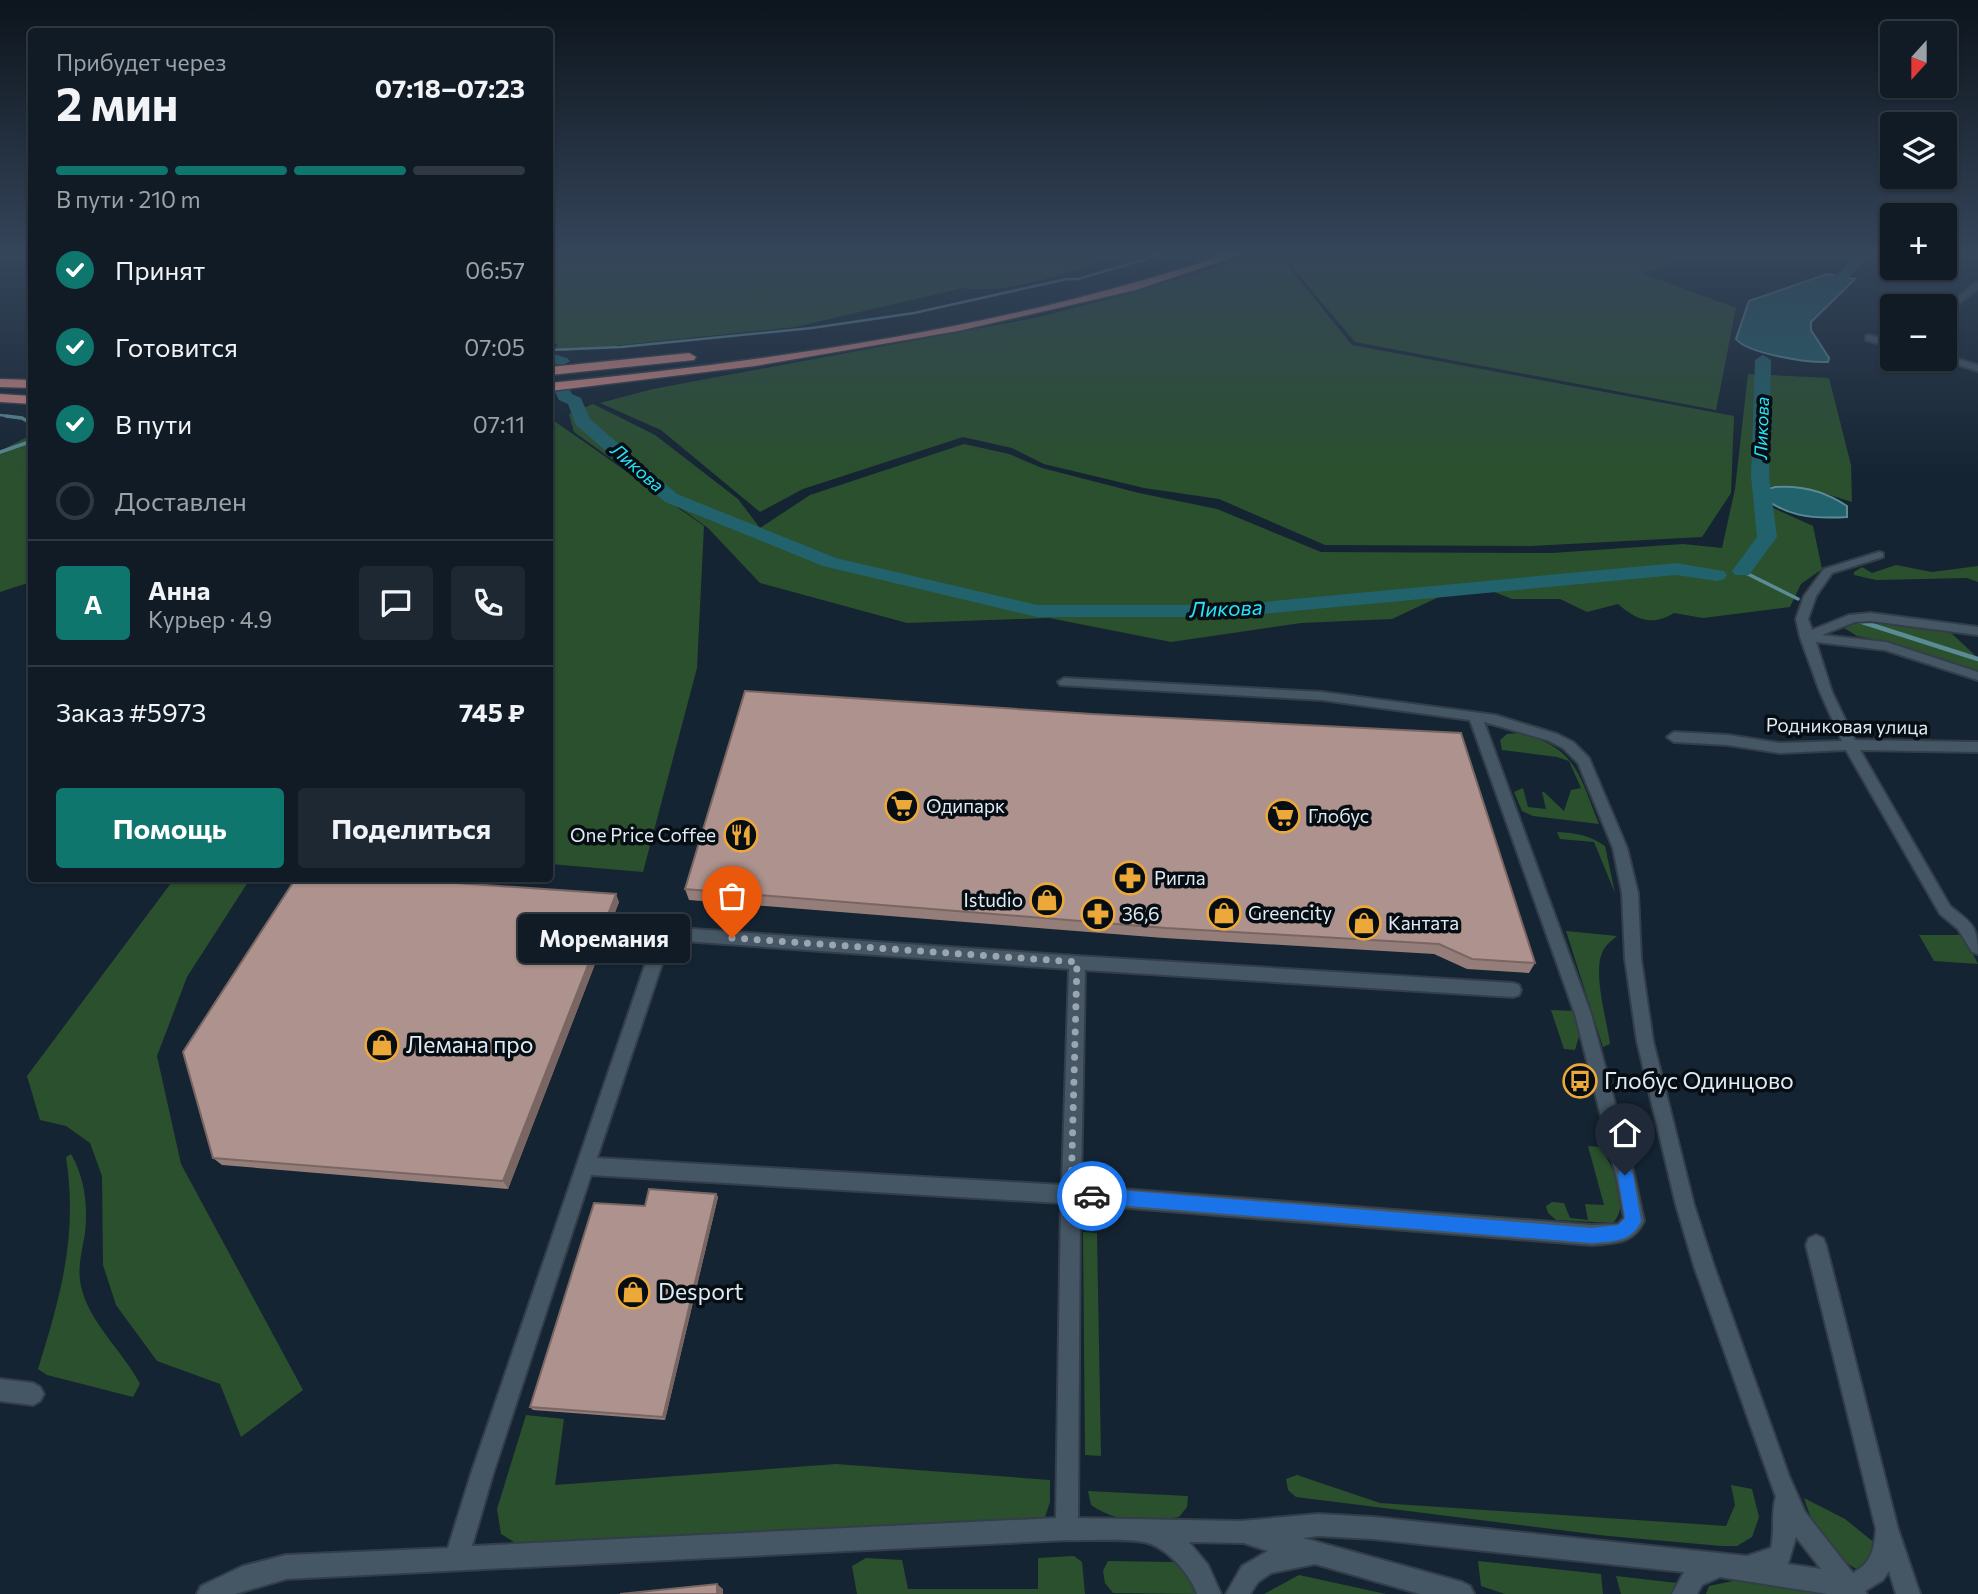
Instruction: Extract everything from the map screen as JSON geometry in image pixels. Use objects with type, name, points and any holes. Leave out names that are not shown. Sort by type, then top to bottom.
[{"type":"highway","points":[[553,372],[682,358],[881,329]]},
{"type":"highway","points":[[553,387],[685,373],[880,343],[943,329]]},
{"type":"highway","points":[[0,383],[28,384]]},
{"type":"highway","points":[[0,398],[28,400]]},
{"type":"street","points":[[1869,338],[1880,341]]},
{"type":"street","points":[[1957,362],[1978,368]]},
{"type":"street","points":[[1879,555],[1828,571],[1810,596],[1802,619],[1806,636],[1826,692],[1851,745],[1945,910],[1964,925],[1978,947]]},
{"type":"street","points":[[1806,636],[1853,618],[1871,617],[1978,631]]},
{"type":"street","points":[[1806,636],[1886,646],[1978,676]]},
{"type":"street","points":[[1064,682],[1322,696],[1475,716],[1522,726],[1567,745],[1584,761],[1620,848],[1630,893],[1637,999],[1685,1205],[1704,1266],[1779,1479],[1797,1520],[1814,1546],[1852,1590]]},
{"type":"street","points":[[585,1166],[1071,1194],[1592,1235],[1622,1233],[1633,1221],[1625,1175],[1583,1014],[1475,716]]},
{"type":"street","name":"Родниковая улица","points":[[1674,737],[1728,740],[1780,748],[1851,745],[1978,747]]},
{"type":"street","points":[[457,1556],[549,1270],[664,933],[1513,990]]},
{"type":"street","points":[[1067,1529],[1077,962]]},
{"type":"street","points":[[1816,1245],[1887,1529],[1908,1594]]},
{"type":"street","points":[[0,1390],[33,1394]]},
{"type":"street","points":[[1748,1568],[1779,1557],[1786,1540],[1787,1520],[1779,1479]]},
{"type":"street","points":[[208,1594],[243,1577],[286,1567],[457,1556],[1067,1529],[1241,1532],[1318,1525],[1373,1528],[1748,1568],[1852,1590]]},
{"type":"street","points":[[1852,1590],[1878,1571],[1886,1552],[1887,1529]]},
{"type":"street","points":[[1149,1531],[1182,1549],[1196,1565],[1209,1594]]},
{"type":"street","points":[[1241,1532],[1462,1594]]},
{"type":"street","points":[[1238,1594],[1248,1575],[1273,1558],[1322,1554]]},
{"type":"street","points":[[1684,1594],[1694,1577],[1718,1565]]},
{"type":"shaded area","points":[[553,329],[772,329],[564,351],[555,348],[558,344],[553,343]]},
{"type":"shaded area","points":[[973,329],[1339,329],[1352,345],[1734,416],[1731,493],[1702,537],[1531,546],[1325,545],[1219,499],[1144,488],[1044,464],[1012,448],[963,437],[803,489],[760,512],[661,430],[600,403],[653,389]]},
{"type":"shaded area","points":[[1344,329],[1732,329],[1716,410],[1355,342]]},
{"type":"shaded area","points":[[1739,329],[1811,329],[1829,358],[1828,362],[1794,359],[1753,349],[1736,339]]},
{"type":"shaded area","points":[[1748,374],[1829,378],[1851,465],[1852,502],[1791,486],[1767,487],[1755,491],[1771,507],[1813,526],[1822,569],[1801,584],[1790,607],[1703,618],[1674,613],[1651,620],[1637,617],[1618,604],[1587,612],[1560,599],[1512,599],[1489,590],[1456,589],[1392,619],[1301,623],[1171,642],[1049,618],[907,623],[760,583],[708,528],[574,432],[569,414],[593,404],[655,435],[738,499],[760,528],[810,495],[964,444],[1009,454],[1042,468],[1139,493],[1217,509],[1321,552],[1552,553],[1683,544],[1722,548],[1735,489]]},
{"type":"shaded area","points":[[553,420],[704,526],[697,668],[643,872],[553,864]]},
{"type":"shaded area","points":[[28,437],[28,583],[0,592],[0,451]]},
{"type":"shaded area","points":[[1775,487],[1803,488],[1830,496],[1847,506],[1847,517],[1799,515],[1777,507],[1757,492]]},
{"type":"shaded area","points":[[1896,565],[1932,572],[1978,566],[1978,582],[1967,578],[1876,580],[1854,575],[1854,572],[1862,567],[1872,573]]},
{"type":"shaded area","points":[[1877,620],[1950,632],[1978,658],[1978,671],[1888,642],[1857,636],[1844,628]]},
{"type":"shaded area","points":[[1520,733],[1539,739],[1565,755],[1573,766],[1580,778],[1599,824],[1533,816],[1522,811],[1514,792],[1523,788],[1528,807],[1546,809],[1544,792],[1564,811],[1571,790],[1581,788],[1569,761],[1502,750],[1500,740],[1507,734]]},
{"type":"shaded area","points":[[1557,832],[1582,835],[1605,846],[1615,893],[1594,842],[1560,839]]},
{"type":"shaded area","points":[[172,882],[248,882],[187,977],[157,1056],[181,1164],[303,1390],[241,1437],[220,1384],[157,1361],[116,1305],[103,1265],[102,1176],[90,1143],[66,1126],[40,1120],[27,1076]]},
{"type":"shaded area","points":[[1566,931],[1617,936],[1608,943],[1600,962],[1600,985],[1610,1044],[1603,1047]]},
{"type":"shaded area","points":[[1919,935],[1963,935],[1978,964],[1934,961]]},
{"type":"shaded area","points":[[1551,1010],[1575,1011],[1580,1033],[1575,1050],[1564,1049]]},
{"type":"shaded area","points":[[1588,1146],[1600,1147],[1615,1174],[1620,1205],[1613,1223],[1556,1220],[1548,1213],[1546,1206],[1552,1202],[1564,1203],[1570,1218],[1588,1220],[1585,1204],[1604,1205]]},
{"type":"shaded area","points":[[71,1154],[80,1173],[86,1202],[80,1266],[81,1286],[91,1312],[140,1384],[133,1397],[47,1375],[38,1369],[54,1316],[65,1264],[70,1213],[66,1157]]},
{"type":"shaded area","points":[[1083,1232],[1097,1233],[1101,1456],[1085,1455]]},
{"type":"shaded area","points":[[526,1415],[564,1419],[555,1485],[836,1464],[1050,1480],[1050,1502],[1045,1517],[1028,1522],[522,1547],[501,1534],[497,1509]]},
{"type":"shaded area","points":[[1297,1475],[1380,1503],[1726,1526],[1735,1505],[1731,1485],[1752,1489],[1759,1517],[1752,1537],[1737,1546],[1608,1536],[1296,1497],[1288,1490],[1286,1479]]},
{"type":"shaded area","points":[[1088,1491],[1188,1496],[1187,1507],[1179,1517],[1134,1520],[1112,1516],[1091,1505]]},
{"type":"shaded area","points":[[1804,1498],[1845,1519],[1876,1544],[1873,1559],[1858,1570],[1838,1556],[1812,1520]]},
{"type":"shaded area","points":[[1074,1556],[1082,1562],[1085,1594],[857,1594],[852,1566],[866,1558],[902,1560],[908,1589],[1038,1589],[1038,1558]]},
{"type":"shaded area","points":[[1108,1561],[1173,1562],[1195,1573],[1203,1594],[1113,1593],[1105,1583],[1103,1571]]},
{"type":"shaded area","points":[[1478,1561],[1601,1574],[1603,1594],[1505,1594],[1481,1586]]},
{"type":"shaded area","points":[[1299,1575],[1386,1594],[1264,1594]]},
{"type":"shaded area","points":[[1616,1576],[1677,1583],[1679,1594],[1621,1594]]},
{"type":"shaded area","points":[[1733,1581],[1791,1584],[1823,1594],[1706,1594],[1709,1586]]},
{"type":"building","points":[[745,691],[1092,714],[1461,733],[1535,963],[1472,959],[1439,944],[1166,928],[685,889]]},
{"type":"building","name":"Лемана про","points":[[293,882],[442,882],[616,894],[503,1181],[213,1158],[183,1052]]},
{"type":"building","name":"Desport","points":[[649,1189],[716,1194],[663,1417],[530,1407],[594,1203],[645,1206]]},
{"type":"building","points":[[717,1584],[717,1594],[620,1594]]},
{"type":"waterway","points":[[553,350],[621,347],[798,329]]},
{"type":"waterway","name":"Ликова","points":[[553,359],[562,361]]},
{"type":"waterway","name":"Ликова","points":[[1742,571],[1767,537],[1760,476],[1763,360]]},
{"type":"waterway","name":"Ликова","points":[[561,388],[565,397],[575,401],[582,421],[671,498],[735,524]]},
{"type":"waterway","points":[[0,415],[8,416]]},
{"type":"waterway","points":[[8,416],[28,422]]},
{"type":"waterway","points":[[8,416],[19,418]]},
{"type":"waterway","points":[[0,452],[28,442]]},
{"type":"waterway","name":"Ликова","points":[[745,528],[830,562],[1037,611],[1231,611],[1676,569],[1717,575]]},
{"type":"waterway","points":[[1742,571],[1798,599]]},
{"type":"waterway","points":[[1856,620],[1978,659]]},
{"type":"way so far","points":[[732,938],[1077,962],[1071,1194],[1092,1196]]},
{"type":"place","name":"Одипарк","points":[[902,806]]},
{"type":"place","name":"Глобус","points":[[1283,816]]},
{"type":"place","name":"One Price Coffee","points":[[741,835]]},
{"type":"place","name":"Ригла","points":[[1130,878]]},
{"type":"place","name":"Istudio","points":[[1047,900]]},
{"type":"place","name":"Greencity","points":[[1224,913]]},
{"type":"place","name":"36,6","points":[[1098,914]]},
{"type":"place","name":"Кантата","points":[[1364,923]]},
{"type":"place","name":"Моремания","points":[[732,938]]},
{"type":"place","name":"Лемана про","points":[[382,1045]]},
{"type":"place","name":"Глобус Одинцово","points":[[1580,1081]]},
{"type":"place","name":"Desport","points":[[633,1292]]},
{"type":"route","points":[[1092,1196],[1592,1235],[1622,1233],[1633,1221],[1625,1175]]}]
